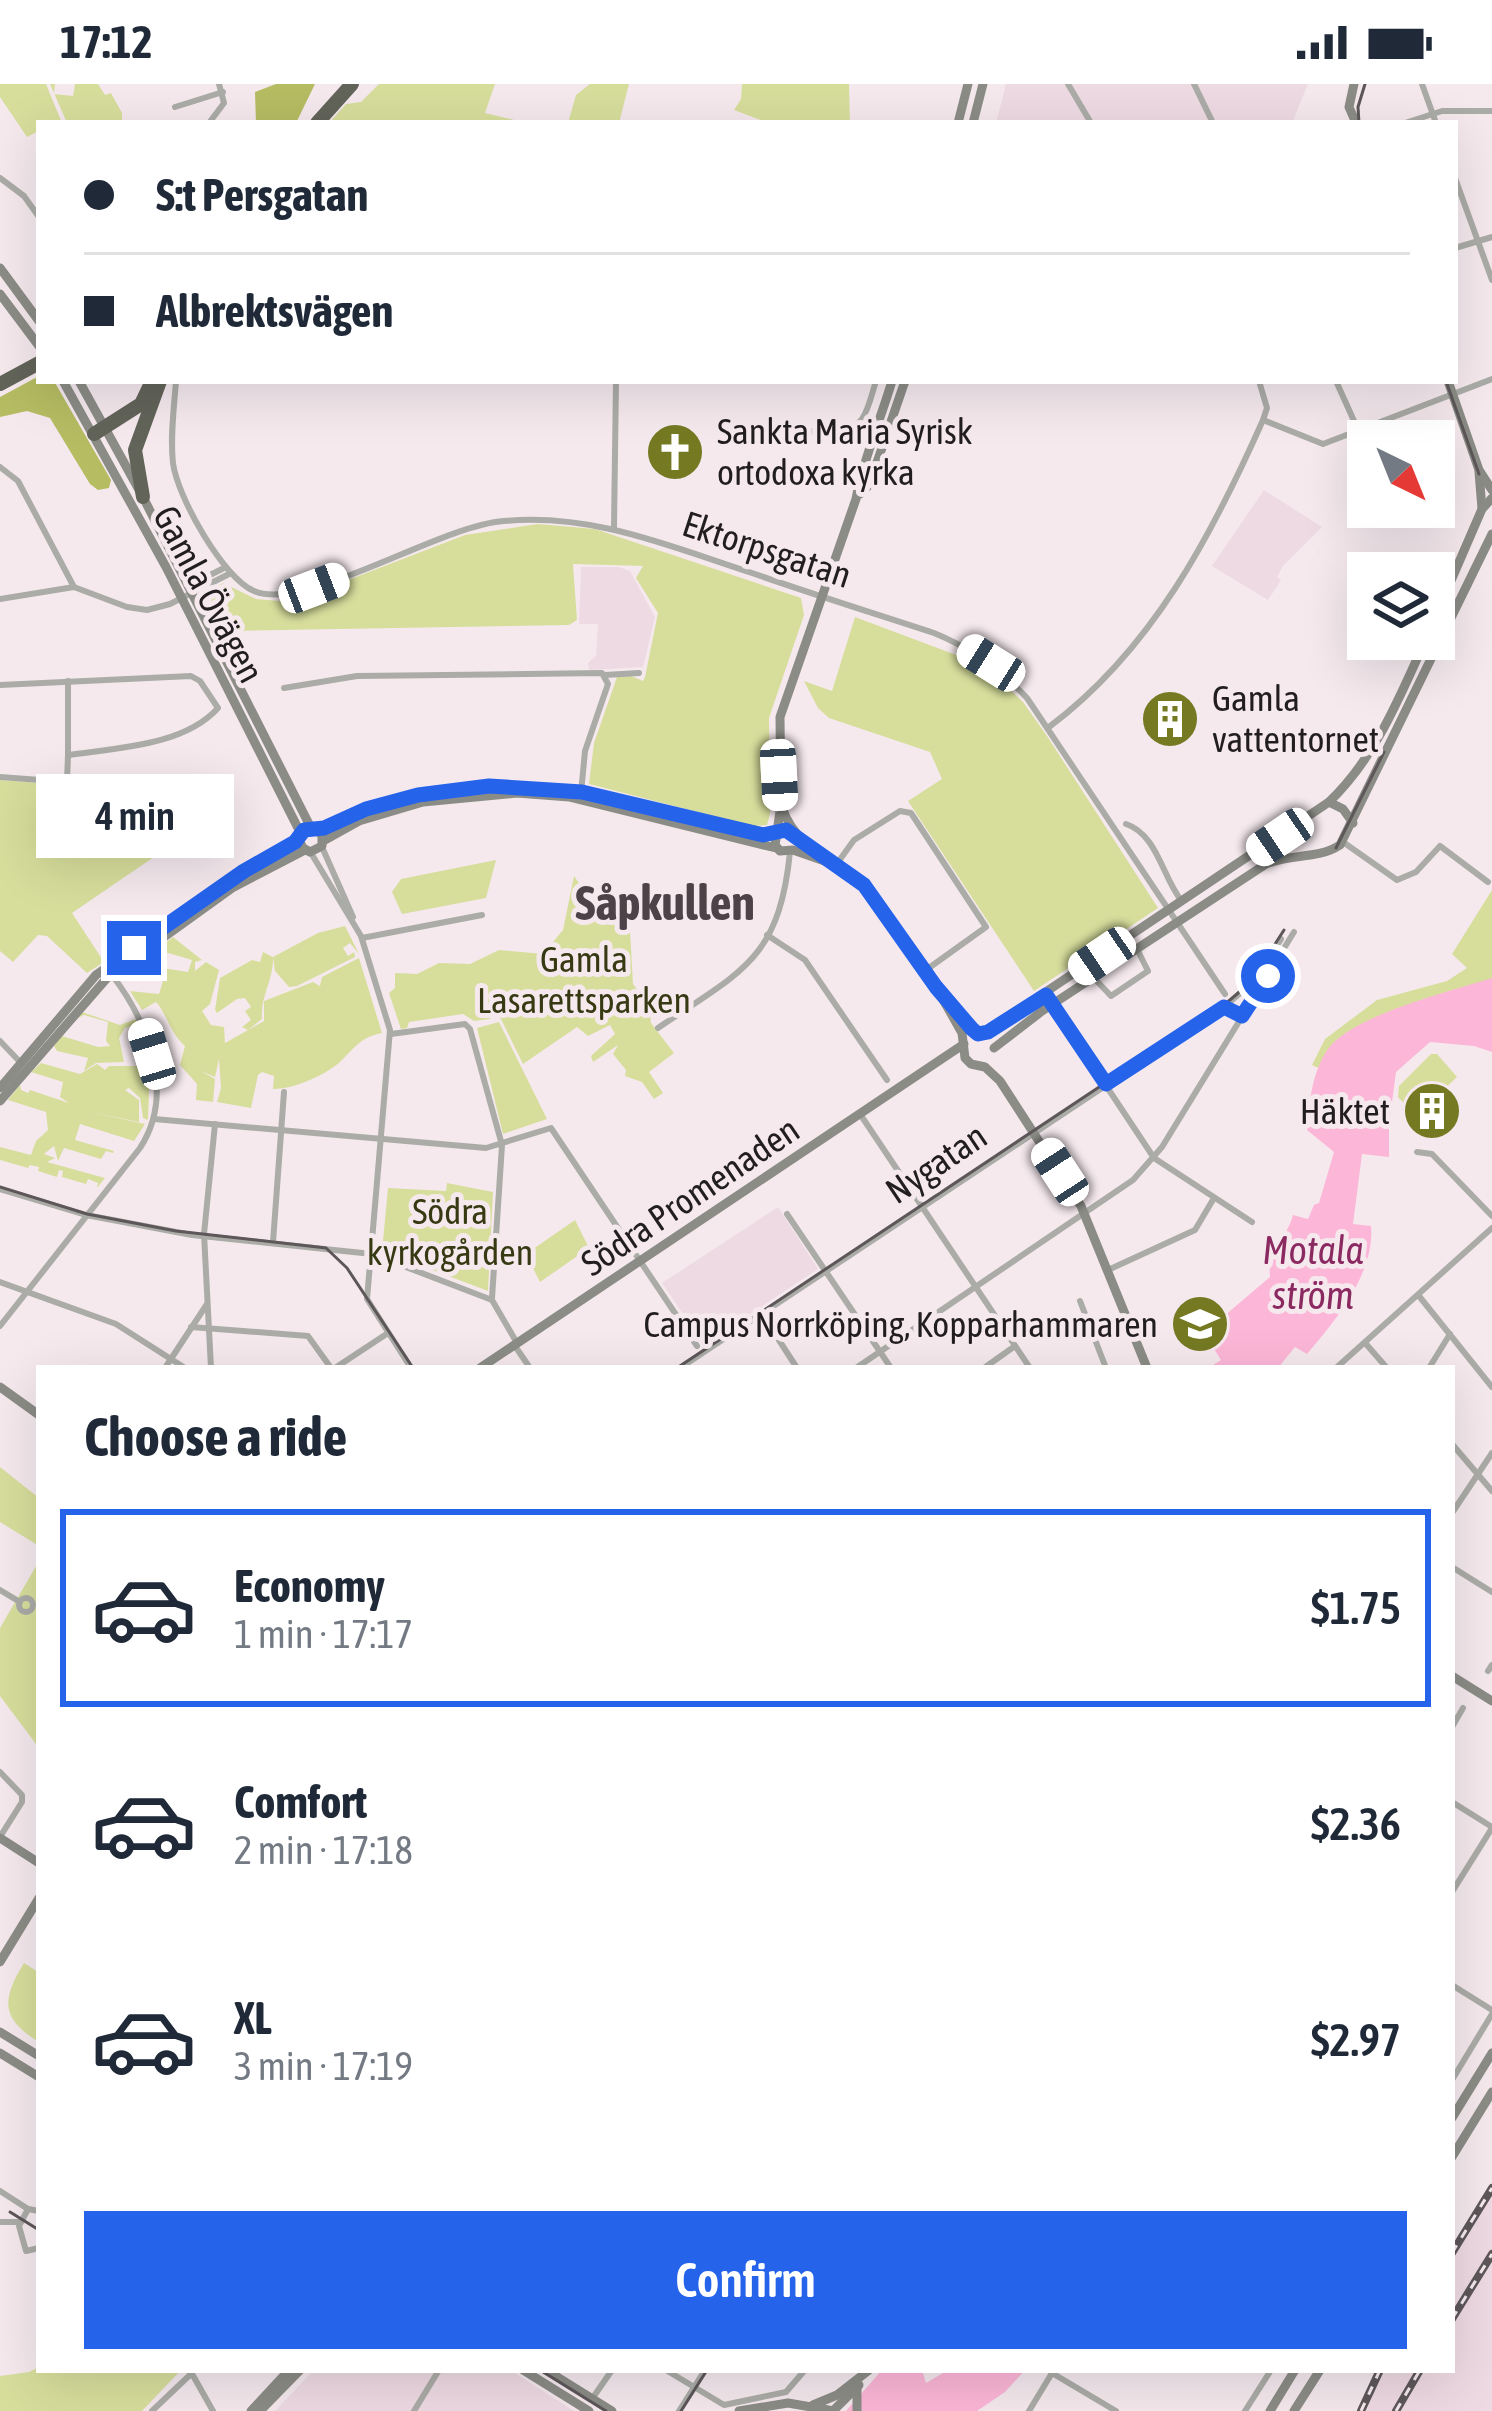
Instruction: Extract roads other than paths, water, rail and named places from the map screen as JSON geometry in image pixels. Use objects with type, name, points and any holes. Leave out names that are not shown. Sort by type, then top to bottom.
[{"type":"highway","points":[[311,120],[342,84]]},
{"type":"highway","points":[[320,120],[352,84]]},
{"type":"highway","points":[[0,380],[36,361]]},
{"type":"highway","points":[[102,433],[142,404],[154,384]]},
{"type":"highway","points":[[143,497],[135,450],[155,402],[156,384]]},
{"type":"highway","points":[[102,433],[155,402]]},
{"type":"main road","points":[[959,120],[968,84]]},
{"type":"main road","points":[[974,120],[982,84]]},
{"type":"main road","points":[[1355,84],[1356,120]]},
{"type":"main road","points":[[0,268],[36,317]]},
{"type":"main road","points":[[0,293],[36,341]]},
{"type":"main road","name":"Gamla Övägen","points":[[65,384],[143,497],[304,844]]},
{"type":"main road","name":"Gamla Övägen","points":[[80,384],[185,592],[319,836]]},
{"type":"main road","points":[[782,845],[781,717],[856,499],[864,483],[875,479],[869,469],[891,384]]},
{"type":"main road","points":[[869,469],[904,384]]},
{"type":"main road","points":[[1449,384],[1488,500],[1455,573]]},
{"type":"main road","points":[[1479,470],[1488,500]]},
{"type":"main road","points":[[781,805],[793,834],[873,894],[936,987],[964,1042],[968,1062],[989,1057],[1049,999],[1174,916],[1267,864],[1326,854],[1343,842],[1492,533]]},
{"type":"main road","points":[[980,1034],[1094,977],[1137,948],[1183,903],[1329,802],[1378,740],[1416,660]]},
{"type":"main road","points":[[0,1088],[109,971],[304,844],[380,813],[442,797],[581,796],[782,845],[836,865]]},
{"type":"main road","points":[[1329,802],[1343,809],[1353,823]]},
{"type":"main road","points":[[1299,824],[1293,840],[1301,855]]},
{"type":"main road","points":[[782,845],[793,834]]},
{"type":"main road","points":[[782,845],[793,834]]},
{"type":"main road","points":[[304,844],[319,836]]},
{"type":"main road","points":[[936,987],[980,1034],[1000,1081],[1085,1215],[1146,1365]]},
{"type":"main road","name":"Södra Promenaden","points":[[484,1365],[980,1034]]},
{"type":"main road","name":"Södra Promenaden","points":[[930,1068],[952,1060],[968,1062]]},
{"type":"main road","points":[[0,1101],[24,1066]]},
{"type":"main road","points":[[0,1387],[36,1412]]},
{"type":"main road","points":[[1455,1678],[1492,1701]]},
{"type":"main road","points":[[0,1838],[36,1861]]},
{"type":"main road","points":[[0,1962],[36,1903]]},
{"type":"main road","points":[[0,2032],[36,2054]]},
{"type":"main road","points":[[0,2053],[36,2075]]},
{"type":"main road","points":[[1455,2113],[1492,2053]]},
{"type":"main road","points":[[1455,2151],[1492,2092]]},
{"type":"main road","points":[[251,2411],[286,2373]]},
{"type":"main road","points":[[260,2411],[297,2373]]},
{"type":"main road","points":[[528,2373],[583,2407],[612,2411]]},
{"type":"main road","points":[[549,2373],[583,2407]]},
{"type":"main road","points":[[813,2405],[837,2395],[865,2373]]},
{"type":"main road","points":[[1270,2411],[1293,2373]]},
{"type":"main road","points":[[1294,2411],[1318,2373]]},
{"type":"main road","points":[[831,2411],[837,2395]]},
{"type":"main road","points":[[739,2411],[773,2404],[813,2405],[831,2411],[856,2399]]},
{"type":"street","points":[[1068,84],[1089,120]]},
{"type":"street","points":[[1194,84],[1212,120]]},
{"type":"street","points":[[1422,84],[1435,120]]},
{"type":"street","points":[[175,107],[221,88],[224,103],[211,120]]},
{"type":"street","points":[[1413,120],[1432,113],[1492,111]]},
{"type":"street","points":[[0,178],[24,196],[36,213]]},
{"type":"street","points":[[1458,186],[1492,280]]},
{"type":"street","points":[[1458,247],[1492,237]]},
{"type":"street","points":[[1383,420],[1492,380]]},
{"type":"street","points":[[0,599],[74,586],[138,610],[158,607],[227,571],[173,467],[176,384]]},
{"type":"street","points":[[614,527],[616,384]]},
{"type":"street","points":[[765,428],[852,428],[863,417],[875,384]]},
{"type":"street","points":[[1049,727],[1102,680],[1171,596],[1242,468],[1263,420],[1267,408],[1260,384]]},
{"type":"street","points":[[1337,384],[1352,420]]},
{"type":"street","points":[[1263,420],[1319,444],[1347,433]]},
{"type":"street","points":[[0,467],[17,481],[74,586]]},
{"type":"street","name":"Ektorpsgatan","points":[[227,571],[255,592],[294,596],[430,540],[482,524],[573,519],[614,527],[934,633],[965,647],[1011,680],[1049,727],[1225,994]]},
{"type":"street","points":[[284,688],[357,676],[639,673]]},
{"type":"street","points":[[581,796],[585,751],[608,684],[605,674]]},
{"type":"street","points":[[0,685],[191,676],[200,681],[218,708],[211,716],[151,742],[68,754]]},
{"type":"street","points":[[0,777],[68,782],[68,681]]},
{"type":"street","points":[[836,865],[854,840],[900,811],[911,813],[986,927],[925,971]]},
{"type":"street","points":[[1126,824],[1136,827],[1183,903]]},
{"type":"street","name":"Gamla Övägen","points":[[319,836],[362,938],[391,1034],[367,1303],[409,1365]]},
{"type":"street","points":[[1343,842],[1396,880],[1415,872],[1440,847],[1489,882]]},
{"type":"street","name":"Gamla Övägen","points":[[304,844],[356,926]]},
{"type":"street","points":[[658,1028],[744,969],[785,900],[788,882],[782,845]]},
{"type":"street","points":[[362,938],[482,915]]},
{"type":"street","points":[[860,1365],[1133,1180],[1154,1158],[1294,932]]},
{"type":"street","points":[[767,935],[805,961],[887,1080]]},
{"type":"street","name":"Nygatan","points":[[685,1365],[1224,1007],[1253,982],[1281,939]]},
{"type":"street","points":[[1094,977],[1107,996],[1129,984],[1148,971],[1137,948]]},
{"type":"street","points":[[0,1327],[140,1148],[154,1119],[157,1085],[152,1054],[142,1023],[109,971]]},
{"type":"street","points":[[1049,999],[1154,1158],[1252,1222]]},
{"type":"street","points":[[1224,1007],[1242,1016]]},
{"type":"street","points":[[391,1034],[468,1025],[502,1145],[491,1300],[528,1365]]},
{"type":"street","points":[[0,1041],[24,1066]]},
{"type":"street","points":[[273,1242],[284,1092]]},
{"type":"street","points":[[860,1114],[1028,1365]]},
{"type":"street","points":[[154,1119],[486,1148],[551,1128],[697,1346]]},
{"type":"street","points":[[211,1365],[204,1237],[215,1124]]},
{"type":"street","points":[[1417,1153],[1432,1154],[1492,1216]]},
{"type":"street","points":[[0,1190],[86,1215],[204,1237],[372,1254],[491,1300]]},
{"type":"street","points":[[1108,1270],[1195,1230],[1214,1198]]},
{"type":"street","points":[[788,1214],[889,1365]]},
{"type":"street","points":[[1340,1365],[1492,1228]]},
{"type":"street","points":[[0,1282],[116,1324],[181,1365]]},
{"type":"street","points":[[1418,1295],[1492,1387]]},
{"type":"street","points":[[1080,1301],[1105,1365]]},
{"type":"street","points":[[168,1365],[207,1304]]},
{"type":"street","points":[[762,1314],[795,1365]]},
{"type":"street","points":[[191,1327],[308,1336],[331,1365]]},
{"type":"street","points":[[338,1365],[388,1333]]},
{"type":"street","points":[[1431,1365],[1450,1334]]},
{"type":"street","points":[[1366,1344],[1384,1365]]},
{"type":"street","points":[[988,1365],[1015,1346]]},
{"type":"street","points":[[1455,1448],[1492,1491]]},
{"type":"street","points":[[1455,1508],[1492,1453]]},
{"type":"street","points":[[1455,1569],[1492,1592]]},
{"type":"street","points":[[0,1590],[20,1602]]},
{"type":"street","points":[[1455,1721],[1463,1708]]},
{"type":"street","points":[[0,1772],[22,1795],[22,1802],[0,1838]]},
{"type":"street","points":[[1455,1804],[1492,1827],[1455,1887]]},
{"type":"street","points":[[1455,1987],[1492,2012],[1455,2075]]},
{"type":"street","points":[[0,2191],[36,2210]]},
{"type":"street","points":[[28,2209],[19,2222],[26,2251],[36,2249]]},
{"type":"street","points":[[0,2222],[19,2222]]},
{"type":"street","points":[[155,2410],[189,2373]]},
{"type":"street","points":[[192,2373],[213,2411]]},
{"type":"street","points":[[414,2411],[437,2373]]},
{"type":"street","points":[[583,2407],[610,2373]]},
{"type":"street","points":[[671,2373],[724,2405],[790,2390],[803,2373]]},
{"type":"street","points":[[680,2411],[703,2373]]},
{"type":"street","points":[[1029,2411],[1052,2373]]},
{"type":"street","points":[[1056,2373],[1116,2411]]},
{"type":"street","points":[[1245,2411],[1269,2373]]},
{"type":"water","name":"Motala ström","points":[[1492,978],[1492,1052],[1430,1042],[1396,1072],[1389,1157],[1362,1154],[1353,1224],[1371,1226],[1371,1244],[1360,1278],[1341,1311],[1307,1354],[1295,1347],[1280,1365],[1213,1365],[1221,1360],[1204,1333],[1270,1277],[1271,1259],[1293,1215],[1308,1219],[1319,1203],[1334,1152],[1307,1130],[1315,1078],[1328,1049],[1358,1025]]},
{"type":"water","points":[[879,2373],[923,2373],[926,2383],[943,2373],[1022,2373],[977,2411],[846,2411]]},
{"type":"tram line","points":[[1359,120],[1365,84]]},
{"type":"tram line","points":[[1447,384],[1479,474]]},
{"type":"tram line","points":[[1336,848],[1384,752]]},
{"type":"tram line","points":[[682,1365],[1230,1000],[1251,982],[1284,930]]},
{"type":"tram line","points":[[0,1187],[87,1214],[176,1231],[326,1248],[347,1268],[411,1365]]},
{"type":"tram line","points":[[10,2212],[36,2228]]},
{"type":"tram line","points":[[545,2373],[606,2411]]},
{"type":"tram line","points":[[681,2411],[705,2373]]},
{"type":"railway","points":[[1455,2248],[1492,2188]]},
{"type":"railway","points":[[1455,2314],[1492,2254]]},
{"type":"railway","points":[[1361,2411],[1379,2373]]},
{"type":"railway","points":[[1396,2411],[1418,2373]]},
{"type":"place","name":"Sankta Maria Syrisk ortodoxa kyrka","points":[[675,452]]},
{"type":"place","name":"Gamla vattentornet","points":[[1170,719]]},
{"type":"place","name":"Häktet","points":[[1432,1111]]},
{"type":"place","name":"Campus Norrköping, Kopparhammaren","points":[[1200,1324]]},
{"type":"district","name":"Såpkullen","points":[[665,903]]},
{"type":"park label","name":"Gamla Lasarettsparken","points":[[584,980]]},
{"type":"park label","name":"Södra kyrkogården","points":[[450,1232]]}]
